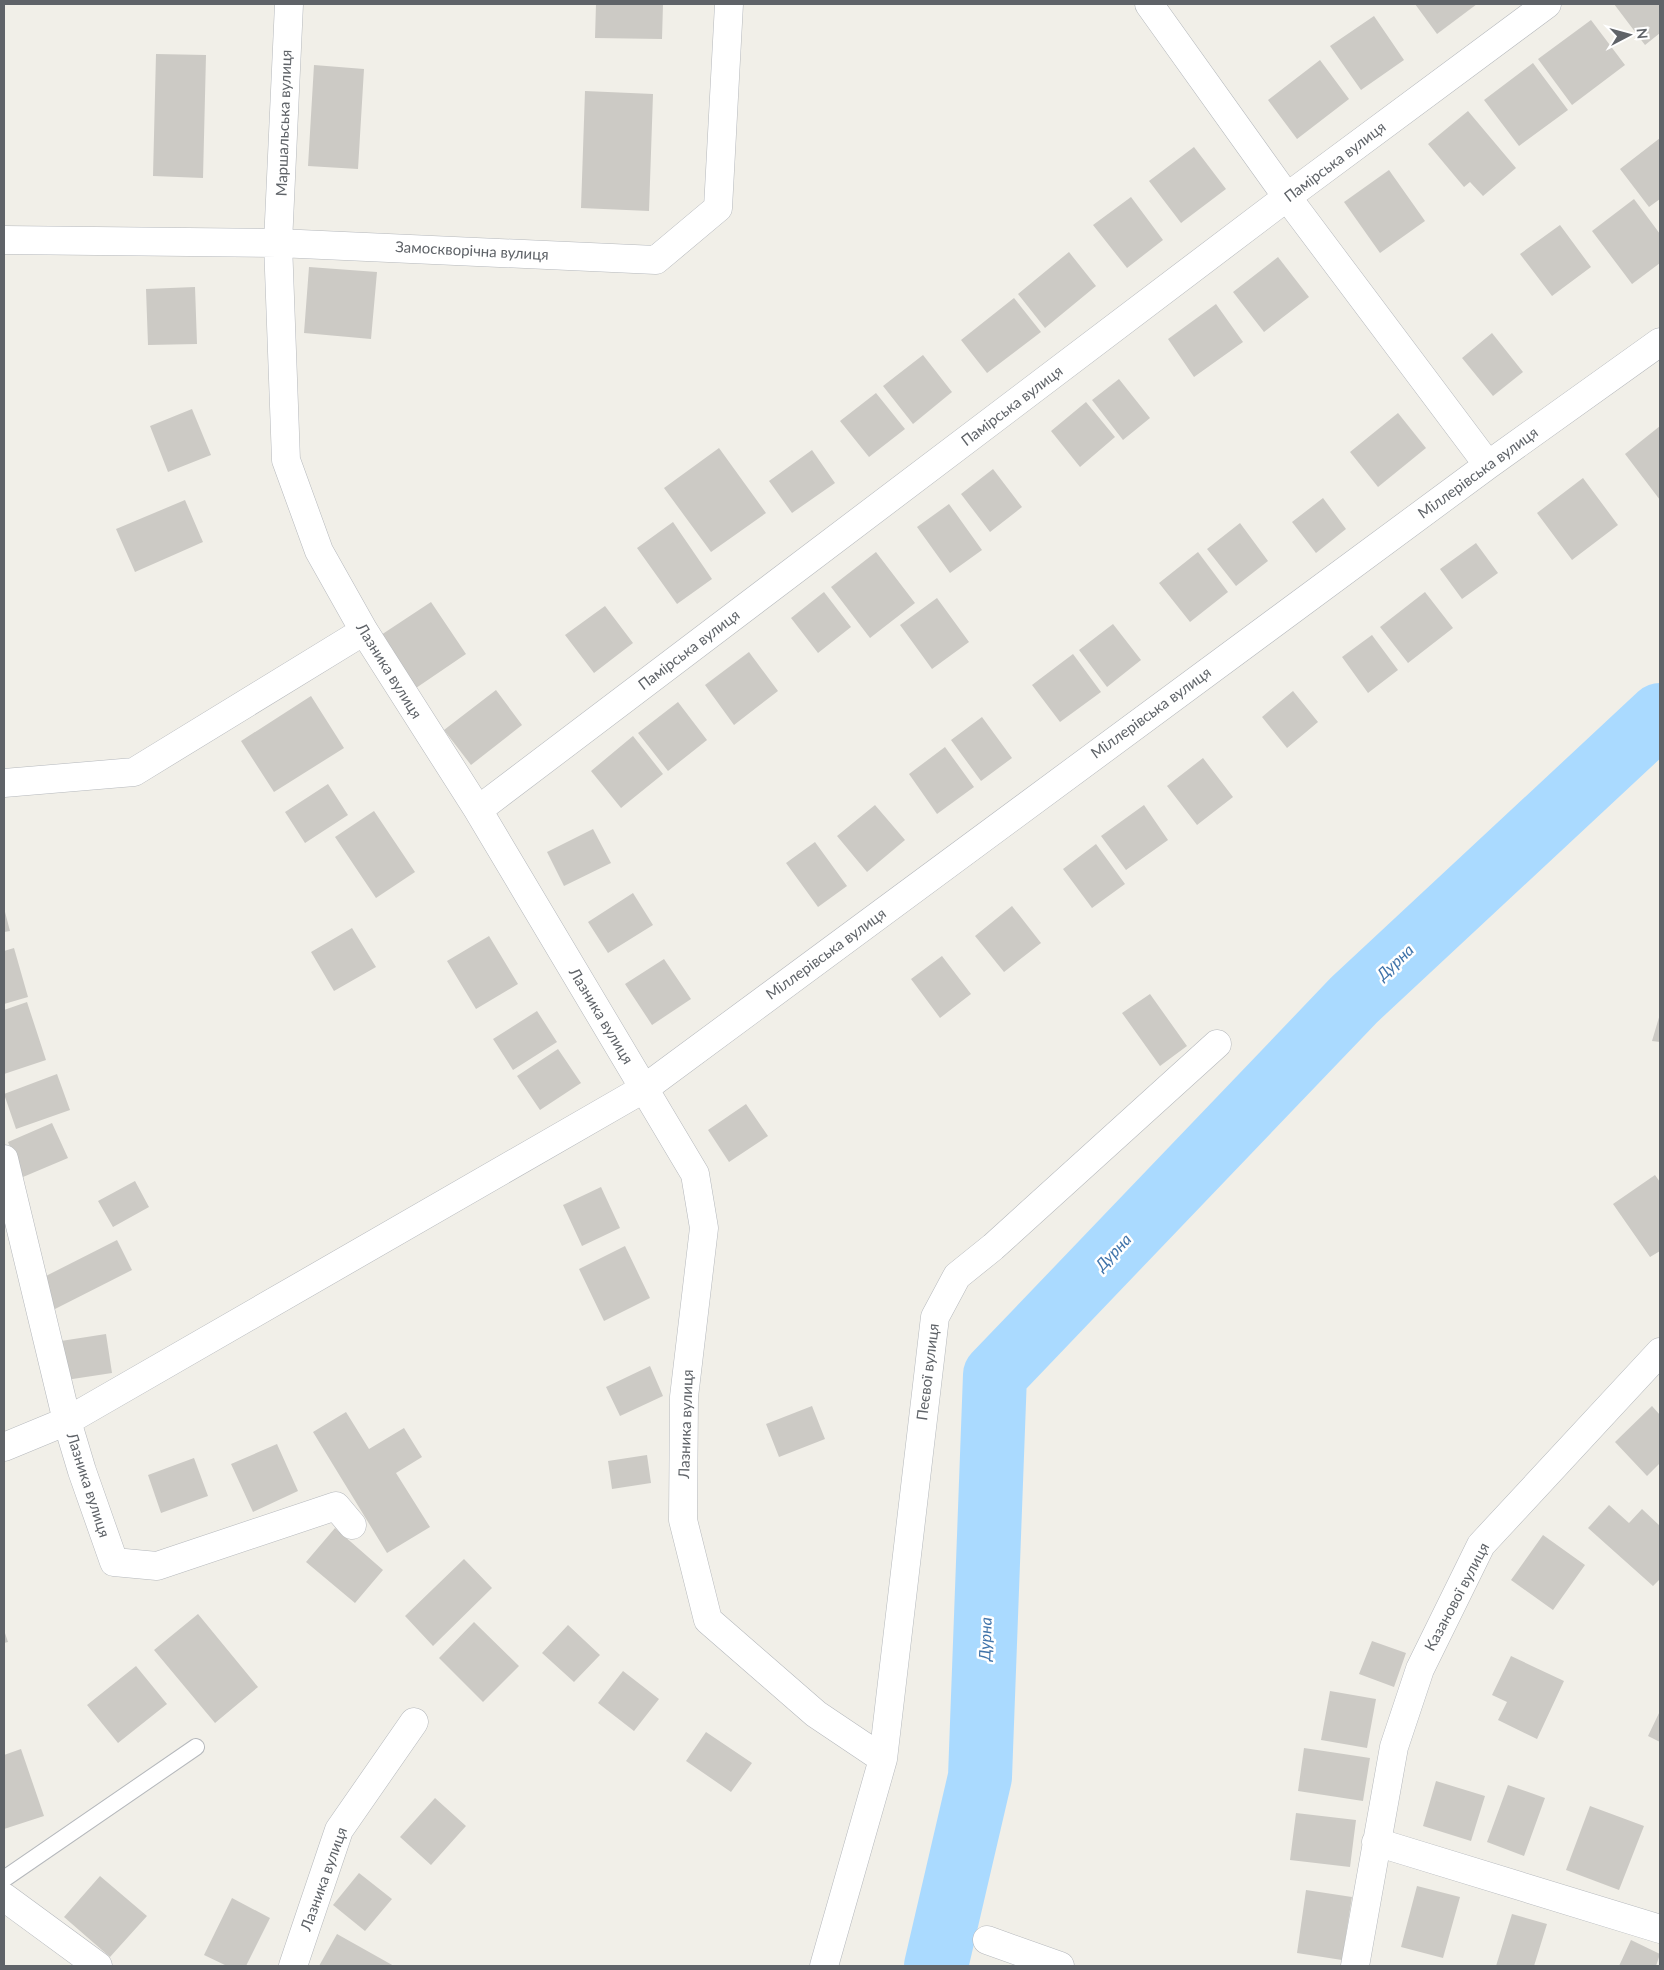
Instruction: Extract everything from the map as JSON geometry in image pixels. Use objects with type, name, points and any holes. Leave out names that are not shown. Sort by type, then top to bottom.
[{"type":"street","name":"Маршальська вулиця","points":[[278,242],[289,4]]},
{"type":"street","name":"Замоскворічна вулиця","points":[[4,240],[278,242],[656,260],[718,208],[729,4]]},
{"type":"street","points":[[1149,4],[1288,197],[1488,465]]},
{"type":"street","name":"Памірська вулиця","points":[[478,810],[1288,197],[1547,4]]},
{"type":"street","name":"Лазника вулиця","points":[[278,242],[286,460],[319,552],[364,631],[478,810],[695,1174],[704,1228],[684,1397],[683,1520],[708,1620],[816,1714],[883,1759]]},
{"type":"street","name":"Міллерівська вулиця","points":[[4,1447],[67,1422],[645,1088],[1488,465],[1660,342]]},
{"type":"street","points":[[4,783],[134,772],[364,631]]},
{"type":"street","name":"Пеєвої вулиця","points":[[824,1966],[883,1759],[934,1317],[957,1276],[993,1247],[1217,1044]]},
{"type":"street","name":"Лазника вулиця","points":[[4,1159],[67,1422],[114,1562],[157,1566],[336,1506],[352,1525]]},
{"type":"street","name":"Казанової вулиця","points":[[1356,1966],[1394,1747],[1420,1668],[1481,1546],[1660,1352]]},
{"type":"street","name":"Лазника вулиця","points":[[293,1966],[339,1830],[414,1722]]},
{"type":"street","points":[[1376,1842],[1660,1929]]},
{"type":"street","points":[[4,1898],[98,1966]]},
{"type":"street","points":[[987,1940],[1060,1966]]},
{"type":"lane","points":[[4,1879],[196,1746]]},
{"type":"building","points":[[596,4],[663,4],[662,39],[595,38]]},
{"type":"building","points":[[1415,4],[1477,4],[1437,34]]},
{"type":"building","points":[[1614,4],[1660,4],[1660,33],[1645,45]]},
{"type":"building","points":[[1374,16],[1404,60],[1361,90],[1330,46]]},
{"type":"building","points":[[1591,20],[1625,65],[1572,105],[1538,59]]},
{"type":"building","points":[[156,54],[206,55],[203,178],[153,176]]},
{"type":"building","points":[[1320,60],[1349,99],[1297,139],[1268,100]]},
{"type":"building","points":[[1533,63],[1568,110],[1519,146],[1484,100]]},
{"type":"building","points":[[314,65],[364,69],[358,169],[308,166]]},
{"type":"building","points":[[585,91],[653,94],[649,211],[581,208]]},
{"type":"building","points":[[1468,111],[1516,168],[1483,196],[1470,182],[1464,187],[1428,144]]},
{"type":"building","points":[[1660,138],[1660,199],[1649,207],[1620,169]]},
{"type":"building","points":[[1194,147],[1226,189],[1181,223],[1149,181]]},
{"type":"building","points":[[1389,170],[1425,221],[1380,253],[1344,202]]},
{"type":"building","points":[[1131,197],[1163,240],[1127,268],[1093,225]]},
{"type":"building","points":[[1634,199],[1660,234],[1660,263],[1632,284],[1592,231]]},
{"type":"building","points":[[1560,225],[1591,267],[1552,296],[1520,254]]},
{"type":"building","points":[[1069,252],[1096,286],[1045,328],[1018,294]]},
{"type":"building","points":[[1278,257],[1309,297],[1264,332],[1233,292]]},
{"type":"building","points":[[309,267],[377,272],[371,339],[304,333]]},
{"type":"building","points":[[195,287],[197,344],[148,345],[146,289]]},
{"type":"building","points":[[1014,298],[1041,332],[987,373],[961,340]]},
{"type":"building","points":[[1216,304],[1243,342],[1194,377],[1168,339]]},
{"type":"building","points":[[1492,333],[1523,372],[1493,396],[1462,358]]},
{"type":"building","points":[[923,355],[952,392],[913,424],[883,386]]},
{"type":"building","points":[[1119,379],[1150,418],[1123,440],[1092,400]]},
{"type":"building","points":[[876,393],[905,429],[869,457],[840,421]]},
{"type":"building","points":[[1086,402],[1115,437],[1080,467],[1051,431]]},
{"type":"building","points":[[192,409],[211,455],[168,472],[150,426]]},
{"type":"building","points":[[1398,413],[1426,448],[1378,487],[1350,452]]},
{"type":"building","points":[[1660,426],[1660,500],[1625,454]]},
{"type":"building","points":[[719,448],[766,513],[711,552],[664,488]]},
{"type":"building","points":[[812,450],[835,483],[792,513],[769,481]]},
{"type":"building","points":[[993,469],[1022,507],[990,532],[961,494]]},
{"type":"building","points":[[1583,478],[1618,525],[1572,560],[1537,513]]},
{"type":"building","points":[[1323,498],[1346,529],[1316,553],[1292,522]]},
{"type":"building","points":[[185,500],[203,542],[135,572],[116,529]]},
{"type":"building","points":[[949,504],[982,550],[950,573],[917,527]]},
{"type":"building","points":[[673,522],[712,579],[677,604],[637,548]]},
{"type":"building","points":[[1240,523],[1268,561],[1236,586],[1207,549]]},
{"type":"building","points":[[1476,543],[1498,573],[1462,599],[1440,569]]},
{"type":"building","points":[[876,552],[915,603],[870,638],[831,587]]},
{"type":"building","points":[[1198,552],[1228,592],[1190,622],[1159,583]]},
{"type":"building","points":[[824,592],[851,627],[818,653],[791,618]]},
{"type":"building","points":[[1425,592],[1453,628],[1408,663],[1380,627]]},
{"type":"building","points":[[937,598],[969,642],[932,669],[900,625]]},
{"type":"building","points":[[431,602],[466,654],[416,688],[381,635]]},
{"type":"building","points":[[605,606],[633,643],[594,673],[565,635]]},
{"type":"building","points":[[1113,624],[1141,660],[1107,687],[1079,650]]},
{"type":"building","points":[[1372,635],[1398,670],[1368,693],[1342,657]]},
{"type":"building","points":[[749,652],[778,691],[734,725],[705,685]]},
{"type":"building","points":[[1073,654],[1101,692],[1060,722],[1032,685]]},
{"type":"building","points":[[496,690],[522,725],[471,765],[444,730]]},
{"type":"building","points":[[1293,691],[1318,722],[1287,748],[1262,717]]},
{"type":"building","points":[[311,696],[344,748],[274,792],[241,741]]},
{"type":"building","points":[[678,702],[707,740],[668,771],[638,733]]},
{"type":"building","points":[[982,717],[1012,758],[981,781],[951,740]]},
{"type":"building","points":[[633,736],[663,774],[621,808],[591,771]]},
{"type":"building","points":[[945,747],[974,787],[937,814],[909,774]]},
{"type":"building","points":[[1203,758],[1233,797],[1197,825],[1167,786]]},
{"type":"building","points":[[328,784],[348,815],[305,843],[285,812]]},
{"type":"building","points":[[875,805],[905,840],[867,872],[837,836]]},
{"type":"building","points":[[1144,805],[1168,840],[1126,870],[1101,836]]},
{"type":"building","points":[[374,811],[415,872],[376,898],[335,837]]},
{"type":"building","points":[[593,829],[611,863],[564,886],[547,852]]},
{"type":"building","points":[[815,842],[847,886],[818,907],[786,863]]},
{"type":"building","points":[[1096,844],[1125,884],[1092,908],[1063,869]]},
{"type":"building","points":[[633,893],[653,925],[608,953],[588,922]]},
{"type":"building","points":[[1012,906],[1041,943],[1004,972],[975,936]]},
{"type":"building","points":[[4,908],[10,931],[4,932]]},
{"type":"building","points":[[352,928],[376,967],[334,991],[311,952]]},
{"type":"building","points":[[489,936],[518,984],[476,1009],[447,961]]},
{"type":"building","points":[[14,948],[28,997],[4,1004],[4,951]]},
{"type":"building","points":[[942,956],[971,994],[940,1018],[911,979]]},
{"type":"building","points":[[664,959],[691,999],[652,1025],[625,984]]},
{"type":"building","points":[[1150,994],[1187,1046],[1160,1066],[1122,1013]]},
{"type":"building","points":[[27,1002],[46,1060],[4,1074],[4,1010]]},
{"type":"building","points":[[537,1011],[557,1042],[513,1070],[493,1039]]},
{"type":"building","points":[[1660,1014],[1660,1042],[1652,1041]]},
{"type":"building","points":[[558,1049],[581,1083],[540,1110],[517,1076]]},
{"type":"building","points":[[57,1074],[70,1110],[16,1129],[4,1094]]},
{"type":"building","points":[[746,1104],[768,1136],[729,1162],[708,1130]]},
{"type":"building","points":[[52,1123],[68,1158],[23,1177],[8,1142]]},
{"type":"building","points":[[1655,1175],[1660,1182],[1660,1251],[1650,1257],[1613,1204]]},
{"type":"building","points":[[135,1181],[149,1207],[113,1227],[98,1201]]},
{"type":"building","points":[[601,1187],[620,1228],[582,1246],[563,1205]]},
{"type":"building","points":[[117,1240],[132,1270],[55,1309],[40,1279]]},
{"type":"building","points":[[625,1246],[650,1298],[604,1321],[579,1269]]},
{"type":"building","points":[[106,1334],[112,1373],[66,1380],[61,1341]]},
{"type":"building","points":[[650,1366],[663,1396],[620,1416],[606,1387]]},
{"type":"building","points":[[812,1406],[825,1439],[779,1457],[766,1424]]},
{"type":"building","points":[[1652,1406],[1660,1415],[1660,1463],[1647,1476],[1615,1442]]},
{"type":"building","points":[[346,1412],[369,1449],[404,1428],[422,1457],[396,1473],[430,1527],[387,1553],[313,1432]]},
{"type":"building","points":[[277,1444],[298,1491],[253,1512],[231,1464]]},
{"type":"building","points":[[647,1455],[651,1483],[612,1489],[608,1461]]},
{"type":"building","points":[[194,1458],[208,1496],[161,1513],[148,1475]]},
{"type":"building","points":[[1609,1505],[1629,1523],[1642,1509],[1660,1526],[1660,1579],[1653,1586],[1588,1528]]},
{"type":"building","points":[[335,1528],[383,1570],[355,1603],[306,1562]]},
{"type":"building","points":[[1543,1535],[1585,1565],[1553,1610],[1511,1580]]},
{"type":"building","points":[[464,1559],[492,1588],[433,1646],[405,1616]]},
{"type":"building","points":[[198,1614],[258,1687],[215,1723],[154,1650]]},
{"type":"building","points":[[474,1622],[519,1666],[483,1702],[439,1658]]},
{"type":"building","points":[[568,1625],[600,1655],[574,1682],[542,1653]]},
{"type":"building","points":[[4,1630],[8,1642],[4,1643]]},
{"type":"building","points":[[1372,1641],[1406,1653],[1394,1687],[1359,1674]]},
{"type":"building","points":[[1511,1656],[1564,1681],[1537,1739],[1498,1720],[1507,1702],[1492,1695]]},
{"type":"building","points":[[136,1666],[167,1704],[118,1743],[87,1705]]},
{"type":"building","points":[[623,1671],[659,1699],[634,1731],[598,1703]]},
{"type":"building","points":[[1330,1691],[1376,1699],[1367,1748],[1321,1740]]},
{"type":"building","points":[[1660,1711],[1660,1742],[1648,1736]]},
{"type":"building","points":[[706,1732],[752,1763],[731,1792],[686,1761]]},
{"type":"building","points":[[1304,1748],[1370,1758],[1363,1801],[1298,1791]]},
{"type":"building","points":[[21,1749],[44,1816],[4,1829],[4,1755]]},
{"type":"building","points":[[1436,1781],[1485,1796],[1471,1841],[1423,1826]]},
{"type":"building","points":[[1508,1785],[1545,1798],[1524,1856],[1487,1842]]},
{"type":"building","points":[[435,1798],[466,1826],[431,1865],[400,1837]]},
{"type":"building","points":[[1590,1806],[1644,1826],[1619,1890],[1566,1870]]},
{"type":"building","points":[[1296,1813],[1356,1820],[1350,1867],[1290,1860]]},
{"type":"building","points":[[359,1873],[392,1899],[365,1931],[333,1905]]},
{"type":"building","points":[[100,1876],[147,1916],[110,1957],[64,1917]]},
{"type":"building","points":[[1417,1886],[1460,1897],[1443,1958],[1401,1947]]},
{"type":"building","points":[[1306,1890],[1352,1897],[1342,1960],[1297,1953]]},
{"type":"building","points":[[232,1898],[270,1918],[246,1966],[227,1966],[204,1955]]},
{"type":"building","points":[[1512,1914],[1547,1924],[1534,1966],[1496,1966]]},
{"type":"building","points":[[337,1934],[394,1966],[319,1966]]},
{"type":"building","points":[[1631,1940],[1660,1954],[1656,1966],[1619,1966]]},
{"type":"waterway","name":"Дурна","points":[[936,1966],[980,1777],[995,1375],[1354,1000],[1660,715]]}]
